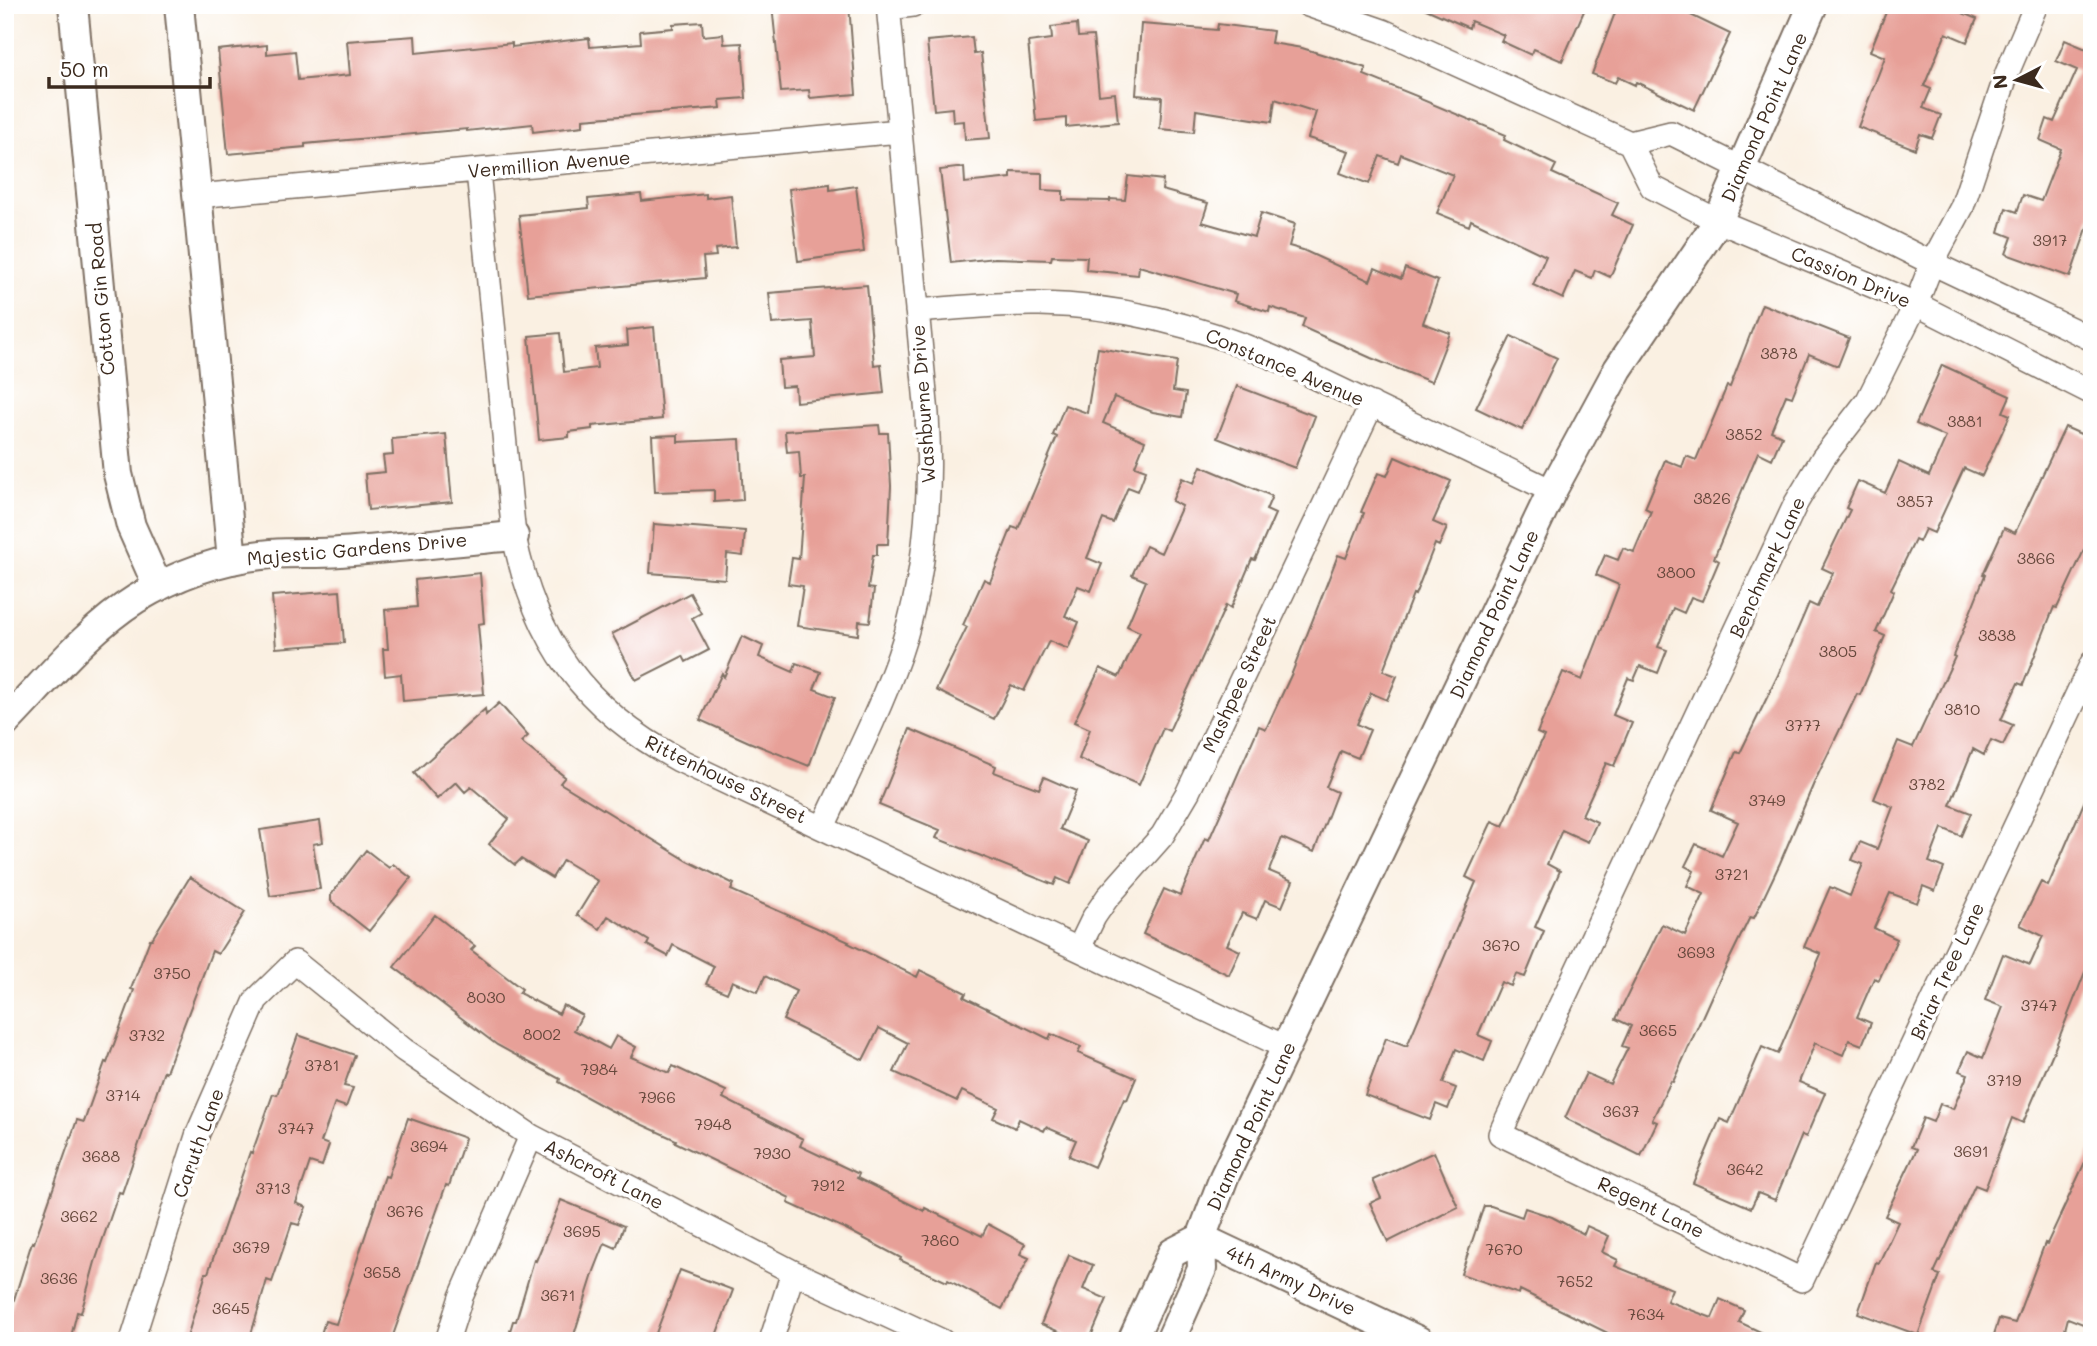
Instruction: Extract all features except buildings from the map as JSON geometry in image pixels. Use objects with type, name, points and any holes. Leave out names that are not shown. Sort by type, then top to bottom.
[{"type":"street","name":"Cotton Gin Road","points":[[73,5],[118,474],[131,526],[158,587]]},
{"type":"street","points":[[179,5],[232,559]]},
{"type":"street","points":[[888,6],[913,5]]},
{"type":"street","points":[[1308,5],[1382,31],[1630,143],[1671,133],[2092,339]]},
{"type":"street","name":"Diamond Point Lane","points":[[1170,1341],[1202,1269],[1201,1238],[1224,1177],[1552,491],[1618,369],[1718,221],[1813,5]]},
{"type":"street","name":"Benchmark Lane","points":[[1500,1134],[1796,503],[1823,458],[1868,400],[1916,304],[1932,263],[1962,207],[2007,73],[2036,5]]},
{"type":"street","name":"Washburne Drive","points":[[822,827],[887,686],[909,621],[927,518],[929,449],[888,6]]},
{"type":"street","name":"Vermillion Avenue","points":[[197,196],[900,131]]},
{"type":"street","name":"Cassion Drive","points":[[1630,143],[1652,187],[1718,221],[1916,304],[2092,393]]},
{"type":"street","name":"Rittenhouse Street","points":[[478,171],[514,536],[526,587],[547,635],[577,679],[613,717],[679,760],[1287,1048]]},
{"type":"street","name":"Constance Avenue","points":[[917,312],[972,306],[1042,304],[1100,308],[1192,327],[1247,346],[1552,491]]},
{"type":"street","name":"Mashpee Street","points":[[1079,948],[1107,898],[1162,836],[1188,792],[1371,404]]},
{"type":"street","name":"Majestic Gardens Drive","points":[[5,723],[101,626],[135,600],[201,568],[232,559],[269,554],[338,553],[514,536]]},
{"type":"street","name":"Briar Tree Lane","points":[[1802,1280],[2092,663]]},
{"type":"street","name":"Ashcroft Lane","points":[[295,962],[404,1050],[531,1136],[793,1272],[942,1341]]},
{"type":"street","name":"Caruth Lane","points":[[132,1341],[198,1133],[256,1000],[295,962]]},
{"type":"street","name":"Regent Lane","points":[[1500,1134],[1802,1280]]},
{"type":"street","points":[[447,1341],[461,1297],[531,1136]]},
{"type":"street","points":[[1132,1341],[1172,1253],[1201,1238]]},
{"type":"street","name":"4th Army Drive","points":[[1201,1238],[1419,1341]]},
{"type":"street","points":[[771,1341],[793,1272]]}]
